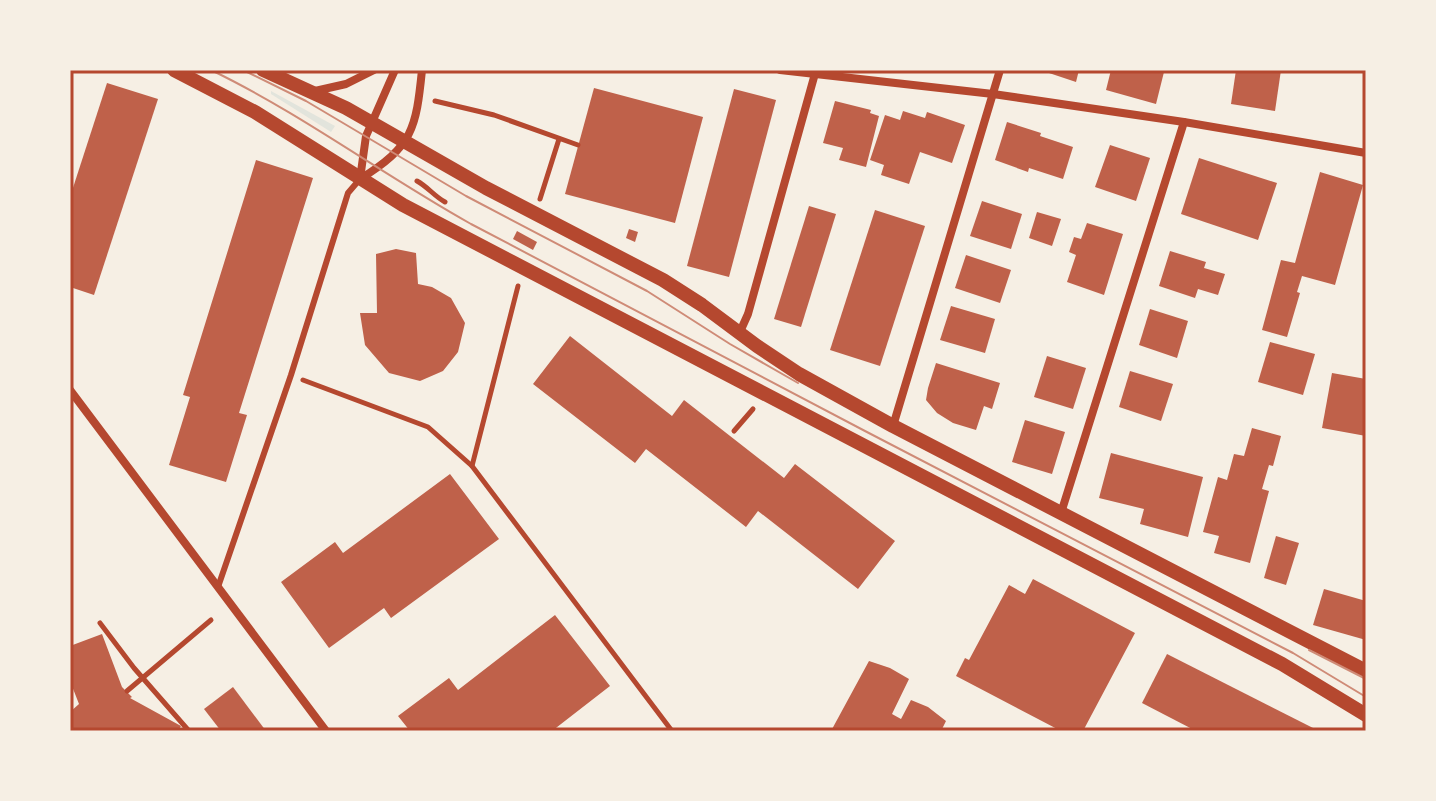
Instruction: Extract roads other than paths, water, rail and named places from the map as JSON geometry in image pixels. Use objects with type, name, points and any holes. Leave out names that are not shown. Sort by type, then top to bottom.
[{"type":"street","points":[[174,70],[255,112],[423,215],[1282,664],[1366,715]]},
{"type":"street","points":[[263,70],[312,91],[486,188],[663,280],[821,387],[1366,671]]},
{"type":"street","points":[[312,91],[346,84],[374,70]]},
{"type":"street","points":[[360,179],[363,147],[371,122],[395,70]]},
{"type":"street","points":[[360,179],[386,161],[405,142],[418,113],[422,70]]},
{"type":"street","points":[[780,70],[993,94],[1366,153]]},
{"type":"street","points":[[893,426],[1000,70]]},
{"type":"street","points":[[739,334],[748,314],[815,72]]},
{"type":"street","points":[[1061,513],[1184,122]]},
{"type":"street","points":[[70,390],[326,731]]},
{"type":"lane","points":[[218,587],[291,375],[348,193],[360,179]]},
{"type":"tram line","points":[[211,70],[278,106],[471,224],[1293,653],[1366,697]]},
{"type":"tram line","points":[[243,70],[306,101],[466,196],[647,291],[798,383]]},
{"type":"tram line","points":[[1309,650],[1366,679]]}]
